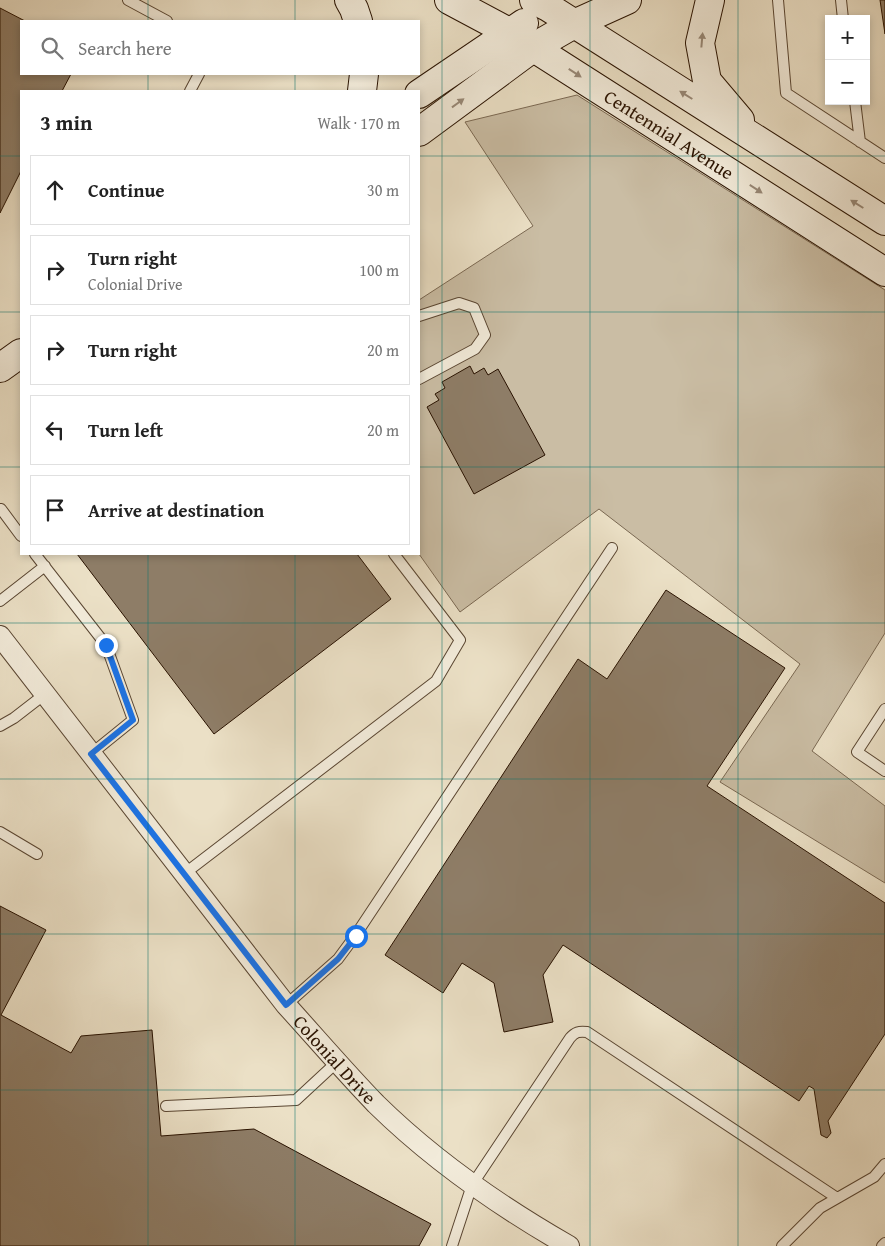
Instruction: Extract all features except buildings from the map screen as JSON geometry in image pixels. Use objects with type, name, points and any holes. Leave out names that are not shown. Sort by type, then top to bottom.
[{"type":"main road","points":[[349,0],[358,20]]},
{"type":"main road","name":"Centennial Avenue","points":[[449,0],[534,47],[885,272]]},
{"type":"main road","points":[[420,131],[534,47],[574,24],[627,0]]},
{"type":"main road","points":[[710,0],[700,43],[707,81],[757,140]]},
{"type":"main road","points":[[420,93],[509,32],[548,2],[574,24],[885,221]]},
{"type":"main road","points":[[362,90],[364,75]]},
{"type":"street","name":"Colonial Drive","points":[[0,636],[286,1005],[337,1062],[410,1135],[472,1185],[569,1246]]},
{"type":"lane","points":[[128,0],[165,20]]},
{"type":"lane","points":[[778,0],[786,93],[885,158]]},
{"type":"lane","points":[[841,0],[843,15]]},
{"type":"lane","points":[[191,90],[199,75]]},
{"type":"lane","points":[[855,105],[860,142]]},
{"type":"lane","points":[[420,316],[459,303],[474,308],[485,335],[475,349],[420,378]]},
{"type":"lane","points":[[1,509],[20,535]]},
{"type":"lane","points":[[286,1005],[338,959],[356,936],[612,548]]},
{"type":"lane","points":[[36,555],[106,645],[133,720],[91,754]]},
{"type":"lane","points":[[184,874],[436,681],[460,640],[395,555]]},
{"type":"lane","points":[[0,601],[45,566]]},
{"type":"lane","points":[[0,726],[14,718],[45,694]]},
{"type":"lane","points":[[885,709],[857,752],[885,772]]},
{"type":"lane","points":[[0,832],[37,854]]},
{"type":"lane","points":[[452,1246],[472,1185],[570,1038],[574,1033],[580,1031],[587,1032],[838,1198]]},
{"type":"lane","points":[[166,1106],[296,1100],[337,1062]]},
{"type":"lane","points":[[782,1246],[820,1208],[874,1176],[885,1164]]},
{"type":"lane","points":[[882,1246],[885,1243]]},
{"type":"shaded area","points":[[577,95],[885,290],[885,633],[812,751],[885,806],[885,883],[720,782],[800,664],[599,509],[460,612],[420,555],[420,299],[533,226],[465,122]]},
{"type":"route","points":[[106,645],[133,720],[91,754],[286,1005],[323,974],[356,936]]}]
